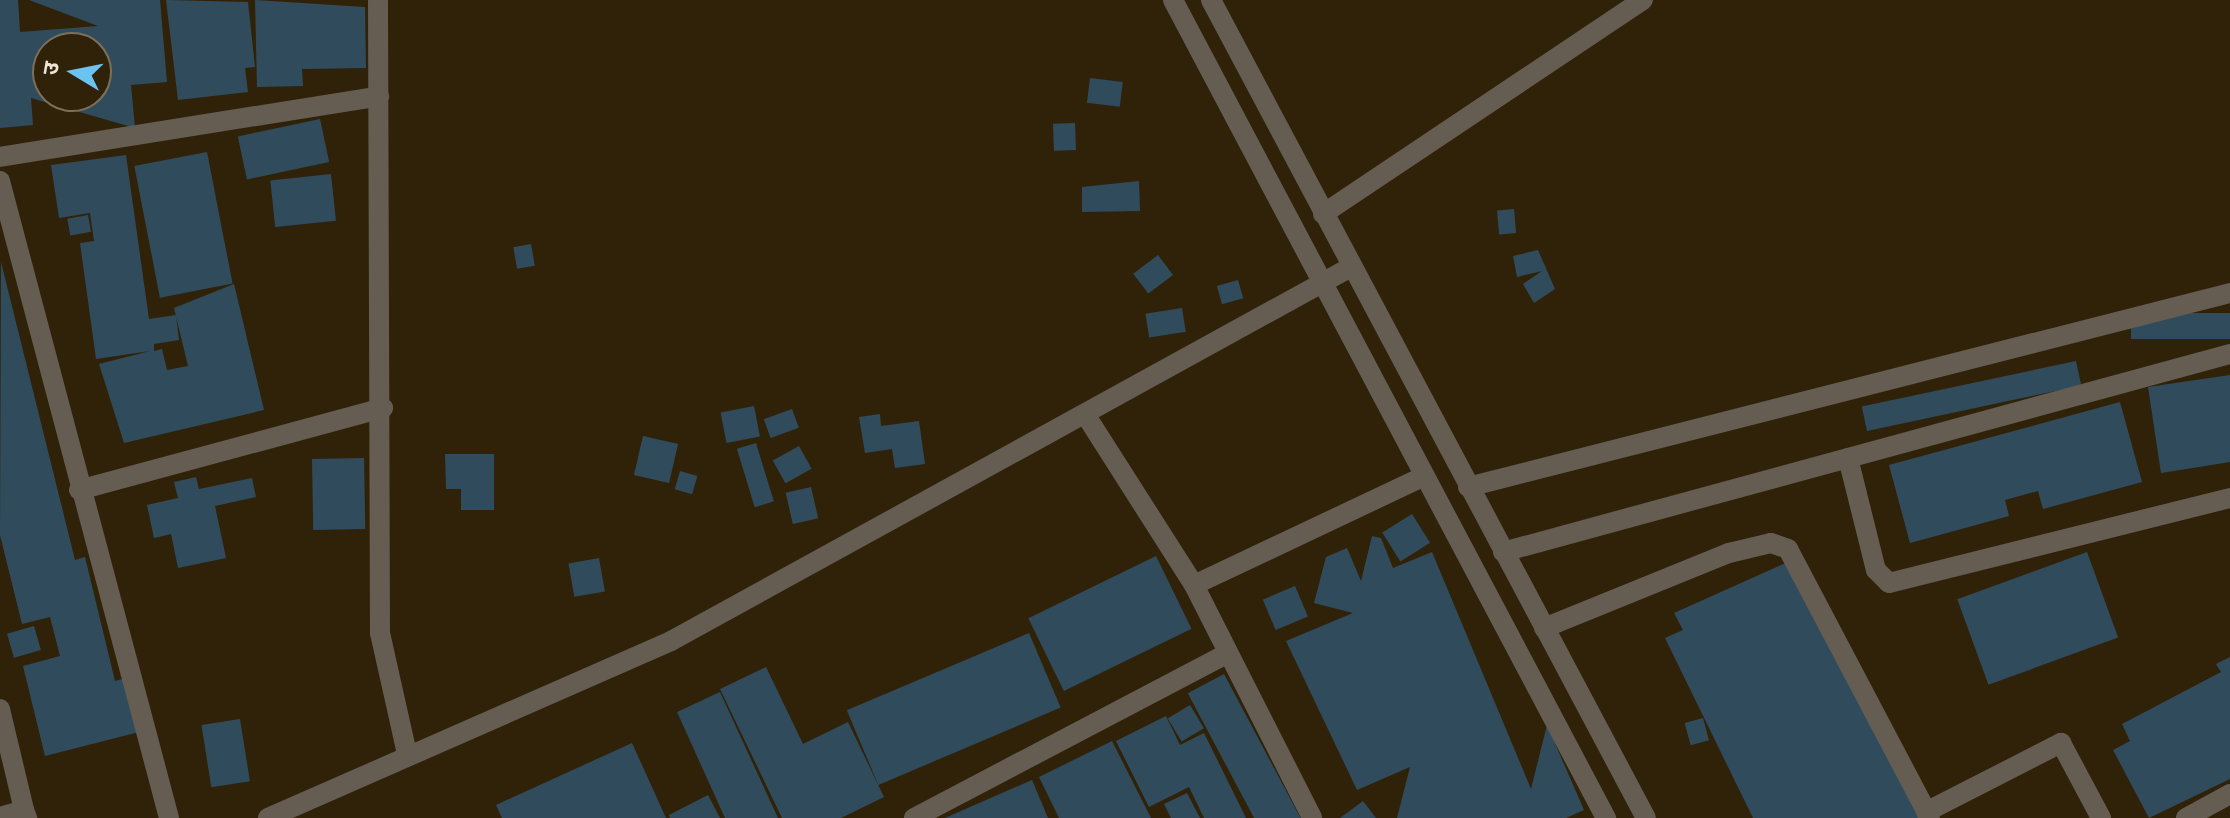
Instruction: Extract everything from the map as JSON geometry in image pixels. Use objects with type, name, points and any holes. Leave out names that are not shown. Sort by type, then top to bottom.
[{"type":"street","points":[[378,0],[383,408],[380,633],[407,754]]},
{"type":"street","points":[[1173,0],[1606,818]]},
{"type":"street","points":[[1211,0],[1646,818]]},
{"type":"street","points":[[1323,214],[1643,0]]},
{"type":"street","points":[[0,157],[379,96]]},
{"type":"street","points":[[0,181],[79,490],[169,818]]},
{"type":"street","points":[[268,818],[407,754],[671,641],[1351,267]]},
{"type":"street","points":[[1468,487],[2230,293]]},
{"type":"street","points":[[1503,552],[2230,354]]},
{"type":"street","points":[[79,490],[383,408]]},
{"type":"street","points":[[1085,414],[1194,585],[1226,654],[1312,818]]},
{"type":"street","points":[[1848,458],[1876,570],[1889,583],[2230,498]]},
{"type":"street","points":[[1194,585],[1425,476]]},
{"type":"street","points":[[1544,628],[1729,553],[1771,543],[1788,549],[1928,815],[2061,743],[2101,818]]},
{"type":"street","points":[[914,818],[1226,654]]},
{"type":"street","points":[[0,709],[25,814],[0,817]]},
{"type":"street","points":[[2186,818],[2230,794]]},
{"type":"building","points":[[0,0],[18,0],[20,32],[98,26],[29,0],[160,0],[167,82],[131,85],[135,128],[80,112],[112,112],[112,32],[32,32],[33,125],[0,128]]},
{"type":"building","points":[[166,0],[248,2],[255,67],[245,68],[248,92],[178,100]]},
{"type":"building","points":[[255,0],[365,7],[366,68],[302,69],[303,86],[257,87]]},
{"type":"building","points":[[1090,78],[1123,82],[1120,107],[1087,103]]},
{"type":"building","points":[[320,119],[329,162],[247,180],[238,136]]},
{"type":"building","points":[[1075,123],[1076,150],[1054,151],[1053,124]]},
{"type":"building","points":[[207,152],[233,284],[160,298],[134,166]]},
{"type":"building","points":[[126,155],[149,319],[176,315],[174,308],[234,284],[264,410],[124,443],[99,364],[150,351],[96,359],[80,243],[94,241],[90,213],[59,218],[51,165]],"holes":[[[176,318],[188,366],[167,370],[162,349],[154,351],[154,344],[179,340]]]},
{"type":"building","points":[[331,174],[336,221],[275,227],[270,180]]},
{"type":"building","points":[[1139,181],[1140,211],[1082,212],[1082,187]]},
{"type":"building","points":[[1514,209],[1516,233],[1499,234],[1497,210]]},
{"type":"building","points":[[88,215],[91,232],[70,235],[67,219]]},
{"type":"building","points":[[531,244],[535,266],[517,269],[513,247]]},
{"type":"building","points":[[1538,250],[1555,289],[1534,303],[1523,284],[1542,271],[1517,277],[1513,256]]},
{"type":"building","points":[[1158,255],[1173,275],[1148,294],[1133,274]]},
{"type":"building","points":[[1,262],[75,560],[85,557],[115,681],[126,678],[139,732],[45,756],[23,666],[60,656],[50,617],[22,624],[0,535]]},
{"type":"building","points":[[1238,280],[1243,298],[1222,304],[1217,286]]},
{"type":"building","points":[[1182,308],[1186,332],[1149,337],[1145,314]]},
{"type":"building","points":[[2131,313],[2230,313],[2230,339],[2131,339]]},
{"type":"building","points":[[2076,361],[2081,385],[1867,431],[1862,407]]},
{"type":"building","points":[[2230,375],[2230,462],[2161,473],[2148,387]]},
{"type":"building","points":[[2120,402],[2142,482],[2043,509],[2038,491],[2005,500],[2009,516],[1910,543],[1889,465]]},
{"type":"building","points":[[754,406],[760,436],[727,443],[721,412]]},
{"type":"building","points":[[792,409],[799,428],[771,438],[764,419]]},
{"type":"building","points":[[880,414],[881,426],[919,421],[925,464],[895,468],[892,449],[865,453],[859,417]]},
{"type":"building","points":[[643,436],[678,444],[669,483],[634,475]]},
{"type":"building","points":[[756,443],[774,501],[755,507],[737,449]]},
{"type":"building","points":[[799,446],[812,469],[785,483],[773,461]]},
{"type":"building","points":[[445,454],[494,454],[494,510],[461,510],[461,489],[446,489]]},
{"type":"building","points":[[364,458],[365,529],[313,530],[312,459]]},
{"type":"building","points":[[680,471],[697,476],[692,494],[675,489]]},
{"type":"building","points":[[196,477],[199,489],[252,478],[256,497],[215,506],[226,558],[178,568],[171,534],[154,538],[147,505],[178,498],[174,482]]},
{"type":"building","points":[[811,487],[818,518],[793,524],[786,493]]},
{"type":"building","points":[[1412,514],[1430,543],[1400,561],[1382,533]]},
{"type":"building","points":[[1372,536],[1381,538],[1393,568],[1432,552],[1531,789],[1547,725],[1584,810],[1566,818],[1397,818],[1410,767],[1357,790],[1286,641],[1353,613],[1314,603],[1326,557],[1347,548],[1361,581]]},
{"type":"building","points":[[2087,552],[2118,638],[1988,685],[1957,599]]},
{"type":"building","points":[[1156,556],[1192,629],[1064,691],[1028,618]]},
{"type":"building","points":[[599,558],[605,591],[574,597],[568,563]]},
{"type":"building","points":[[1788,562],[1923,818],[1753,818],[1665,638],[1683,630],[1674,613]]},
{"type":"building","points":[[1295,586],[1308,616],[1276,630],[1263,600]]},
{"type":"building","points":[[34,626],[41,650],[14,658],[7,634]]},
{"type":"building","points":[[1029,633],[1061,708],[878,785],[847,710]]},
{"type":"building","points":[[2230,657],[2230,779],[2149,818],[2113,750],[2130,741],[2122,724],[2221,672],[2216,664]]},
{"type":"building","points":[[766,667],[803,744],[848,722],[884,797],[841,818],[782,818],[720,689]]},
{"type":"building","points":[[1224,674],[1301,818],[1254,818],[1188,693]]},
{"type":"building","points":[[720,692],[778,818],[725,818],[677,712]]},
{"type":"building","points":[[1190,705],[1204,728],[1182,742],[1168,718]]},
{"type":"building","points":[[1166,716],[1180,745],[1204,733],[1246,818],[1204,818],[1189,787],[1149,807],[1116,741]]},
{"type":"building","points":[[1703,718],[1709,740],[1691,745],[1685,723]]},
{"type":"building","points":[[240,719],[250,781],[211,787],[201,725]]},
{"type":"building","points":[[1112,741],[1151,818],[1059,818],[1039,777]]},
{"type":"building","points":[[632,743],[666,818],[502,818],[496,805]]},
{"type":"building","points":[[1032,780],[1048,818],[945,818]]},
{"type":"building","points":[[1187,793],[1200,818],[1171,818],[1164,804]]},
{"type":"building","points":[[708,795],[720,818],[670,818],[669,815]]},
{"type":"building","points":[[1363,801],[1376,818],[1340,818]]}]
